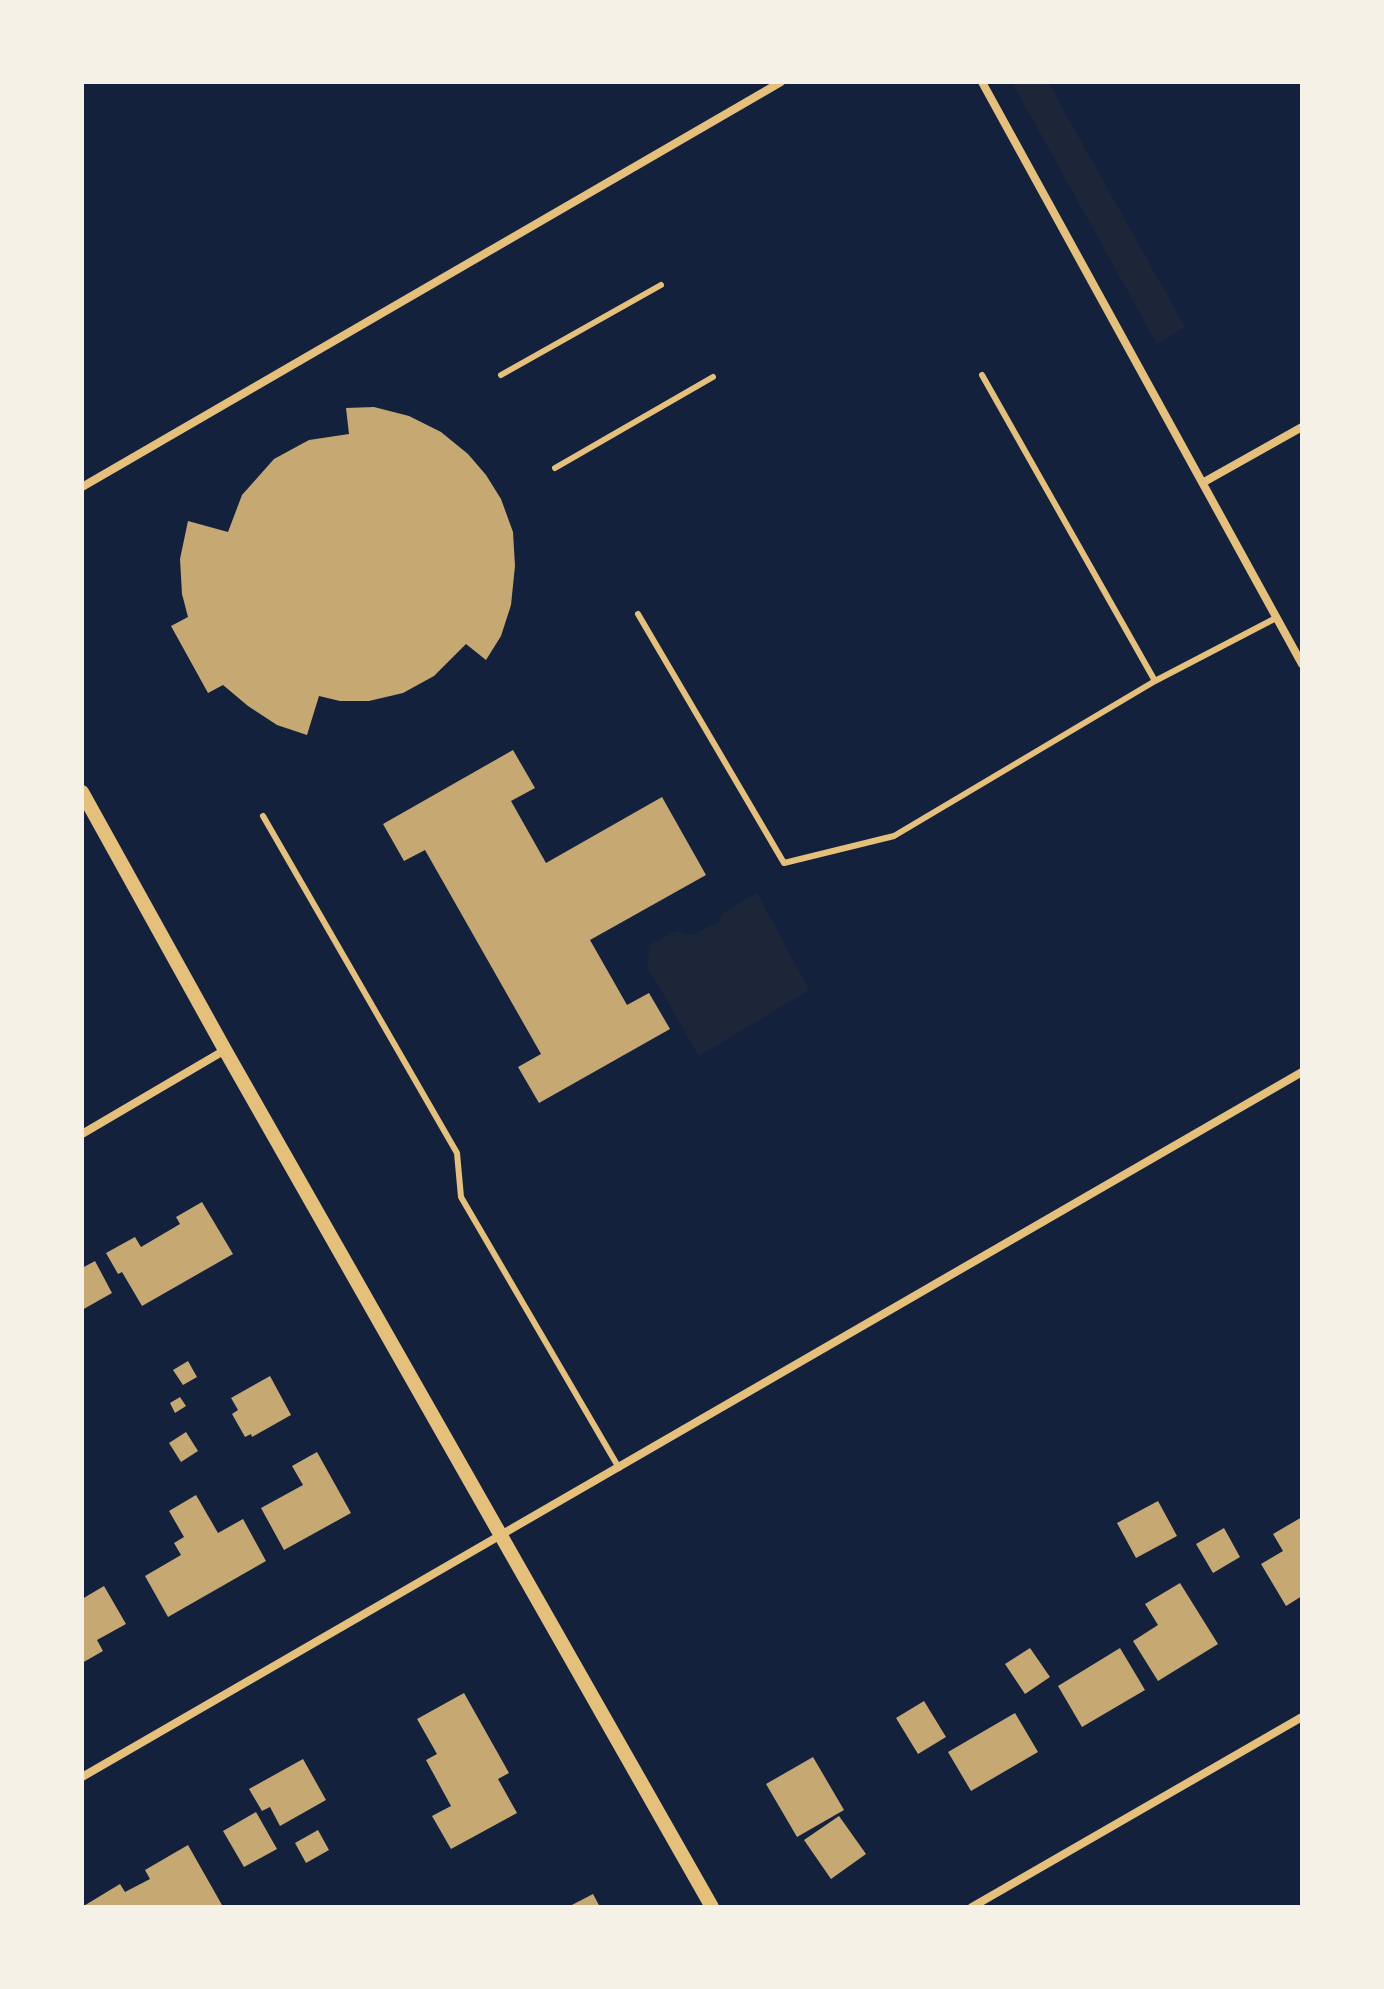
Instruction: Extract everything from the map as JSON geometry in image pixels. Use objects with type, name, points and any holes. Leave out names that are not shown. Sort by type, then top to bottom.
[{"type":"street","points":[[82,487],[781,82]]},
{"type":"street","points":[[982,82],[1302,664]]},
{"type":"street","points":[[1204,482],[1302,427]]},
{"type":"street","points":[[82,792],[225,1050],[712,1907]]},
{"type":"street","points":[[82,1134],[225,1050]]},
{"type":"street","points":[[82,1777],[1302,1072]]},
{"type":"street","points":[[972,1907],[1302,1717]]},
{"type":"lane","points":[[501,375],[661,285]]},
{"type":"lane","points":[[982,375],[1155,681]]},
{"type":"lane","points":[[555,468],[713,377]]},
{"type":"lane","points":[[638,614],[784,863],[894,836],[1155,681],[1276,618]]},
{"type":"lane","points":[[263,816],[457,1153],[461,1197],[619,1468]]},
{"type":"shaded area","points":[[1012,82],[1048,82],[1185,327],[1157,344]]},
{"type":"shaded area","points":[[757,893],[809,990],[699,1056],[647,966],[651,944],[677,931],[691,935],[719,922],[723,913]]},
{"type":"building","points":[[374,407],[409,416],[441,432],[468,454],[486,475],[501,499],[513,532],[515,566],[511,605],[501,636],[486,660],[466,644],[434,676],[403,693],[369,701],[340,701],[319,696],[307,735],[277,725],[223,685],[208,693],[171,626],[188,617],[182,594],[180,559],[188,521],[228,532],[242,495],[274,459],[309,440],[349,434],[346,408]]},
{"type":"building","points":[[513,750],[535,788],[511,801],[546,863],[662,797],[706,875],[590,940],[627,1005],[649,993],[670,1029],[539,1103],[518,1067],[541,1054],[425,850],[404,861],[383,824]]},
{"type":"building","points":[[202,1202],[233,1254],[142,1306],[122,1272],[118,1274],[106,1253],[135,1237],[141,1247],[180,1224],[176,1217]]},
{"type":"building","points":[[95,1261],[112,1293],[82,1310],[82,1268]]},
{"type":"building","points":[[188,1361],[197,1377],[183,1385],[173,1370]]},
{"type":"building","points":[[270,1376],[291,1415],[252,1437],[251,1434],[245,1437],[232,1414],[238,1410],[231,1398]]},
{"type":"building","points":[[180,1397],[186,1406],[175,1413],[170,1403]]},
{"type":"building","points":[[186,1432],[198,1451],[181,1462],[169,1443]]},
{"type":"building","points":[[317,1452],[351,1513],[284,1550],[261,1508],[303,1485],[292,1466]]},
{"type":"building","points":[[196,1495],[218,1533],[243,1519],[266,1561],[168,1617],[145,1576],[181,1555],[174,1543],[184,1537],[169,1511]]},
{"type":"building","points":[[1158,1501],[1177,1536],[1136,1558],[1117,1523]]},
{"type":"building","points":[[1302,1517],[1302,1596],[1286,1606],[1261,1564],[1283,1551],[1273,1534]]},
{"type":"building","points":[[1224,1528],[1240,1557],[1213,1573],[1196,1544]]},
{"type":"building","points":[[1180,1583],[1218,1644],[1158,1681],[1133,1641],[1158,1625],[1145,1604]]},
{"type":"building","points":[[104,1586],[126,1624],[97,1640],[103,1651],[82,1663],[82,1599]]},
{"type":"building","points":[[1030,1648],[1050,1677],[1025,1694],[1005,1664]]},
{"type":"building","points":[[1120,1648],[1145,1690],[1082,1727],[1058,1686]]},
{"type":"building","points":[[464,1693],[509,1773],[498,1779],[517,1813],[451,1849],[432,1816],[451,1806],[426,1760],[437,1754],[417,1719]]},
{"type":"building","points":[[924,1701],[946,1737],[918,1754],[896,1718]]},
{"type":"building","points":[[1015,1713],[1038,1752],[971,1791],[948,1752]]},
{"type":"building","points":[[813,1757],[844,1810],[797,1837],[766,1784]]},
{"type":"building","points":[[303,1759],[326,1800],[280,1826],[270,1807],[262,1811],[249,1789]]},
{"type":"building","points":[[256,1812],[277,1849],[244,1867],[223,1831]]},
{"type":"building","points":[[839,1816],[866,1854],[831,1879],[804,1840]]},
{"type":"building","points":[[318,1830],[329,1850],[306,1863],[295,1843]]},
{"type":"building","points":[[188,1845],[222,1905],[82,1907],[120,1884],[125,1892],[150,1879],[145,1870]]},
{"type":"building","points":[[593,1894],[600,1907],[568,1907]]}]
